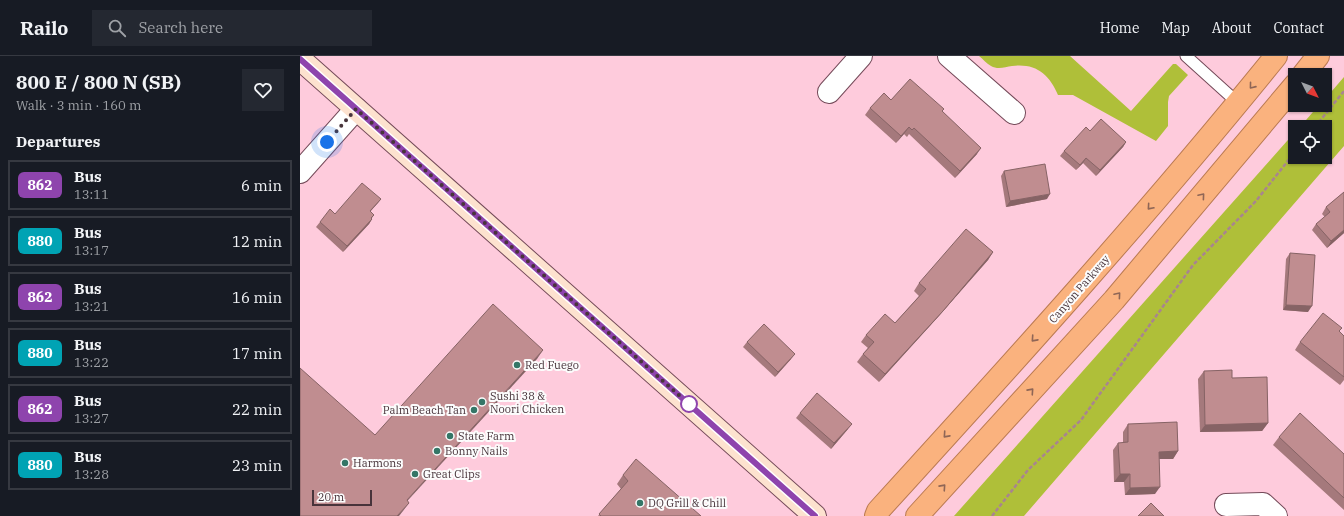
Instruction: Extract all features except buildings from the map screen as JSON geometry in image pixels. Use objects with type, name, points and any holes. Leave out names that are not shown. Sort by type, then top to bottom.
[{"type":"highway","name":"Canyon Parkway","points":[[876,516],[878,511],[1092,273],[1238,103],[1276,56]]},
{"type":"highway","points":[[1309,68],[1318,56]]},
{"type":"highway","points":[[917,516],[1114,300],[1288,93]]},
{"type":"main road","points":[[300,59],[815,516]]},
{"type":"street","points":[[829,92],[861,56]]},
{"type":"street","points":[[949,56],[1014,113]]},
{"type":"street","points":[[300,172],[356,109]]},
{"type":"street","points":[[1226,505],[1263,504],[1276,516]]},
{"type":"lane","points":[[1186,56],[1238,103]]},
{"type":"path","points":[[1321,120],[1344,91]]},
{"type":"path","points":[[992,516],[1028,470],[1081,420],[1193,265],[1256,201],[1288,161]]},
{"type":"green space","points":[[979,56],[1070,56],[1131,111],[1173,64],[1176,64],[1188,75],[1169,96],[1168,126],[1156,141],[1073,95],[1058,95],[1046,76],[1035,68],[1028,66],[1012,66],[996,68]]},
{"type":"green space","points":[[1344,77],[1344,146],[1332,160],[1332,120],[1306,120],[1313,112],[1332,112],[1332,91]]},
{"type":"green space","points":[[1288,140],[1288,164],[1328,164],[1024,516],[954,516]]},
{"type":"bus line","name":"862","points":[[300,59],[815,516]]},
{"type":"place","name":"Red Fuego","points":[[517,365]]},
{"type":"place","name":"Sushi 38 & Noori Chicken","points":[[482,402]]},
{"type":"place","name":"Palm Beach Tan","points":[[474,410]]},
{"type":"place","name":"State Farm","points":[[450,436]]},
{"type":"place","name":"Bonny Nails","points":[[437,451]]},
{"type":"place","name":"Harmons","points":[[345,463]]},
{"type":"place","name":"Great Clips","points":[[415,474]]},
{"type":"place","name":"DQ Grill & Chill","points":[[640,503]]},
{"type":"route","points":[[327,142],[356,109],[689,404]]}]
